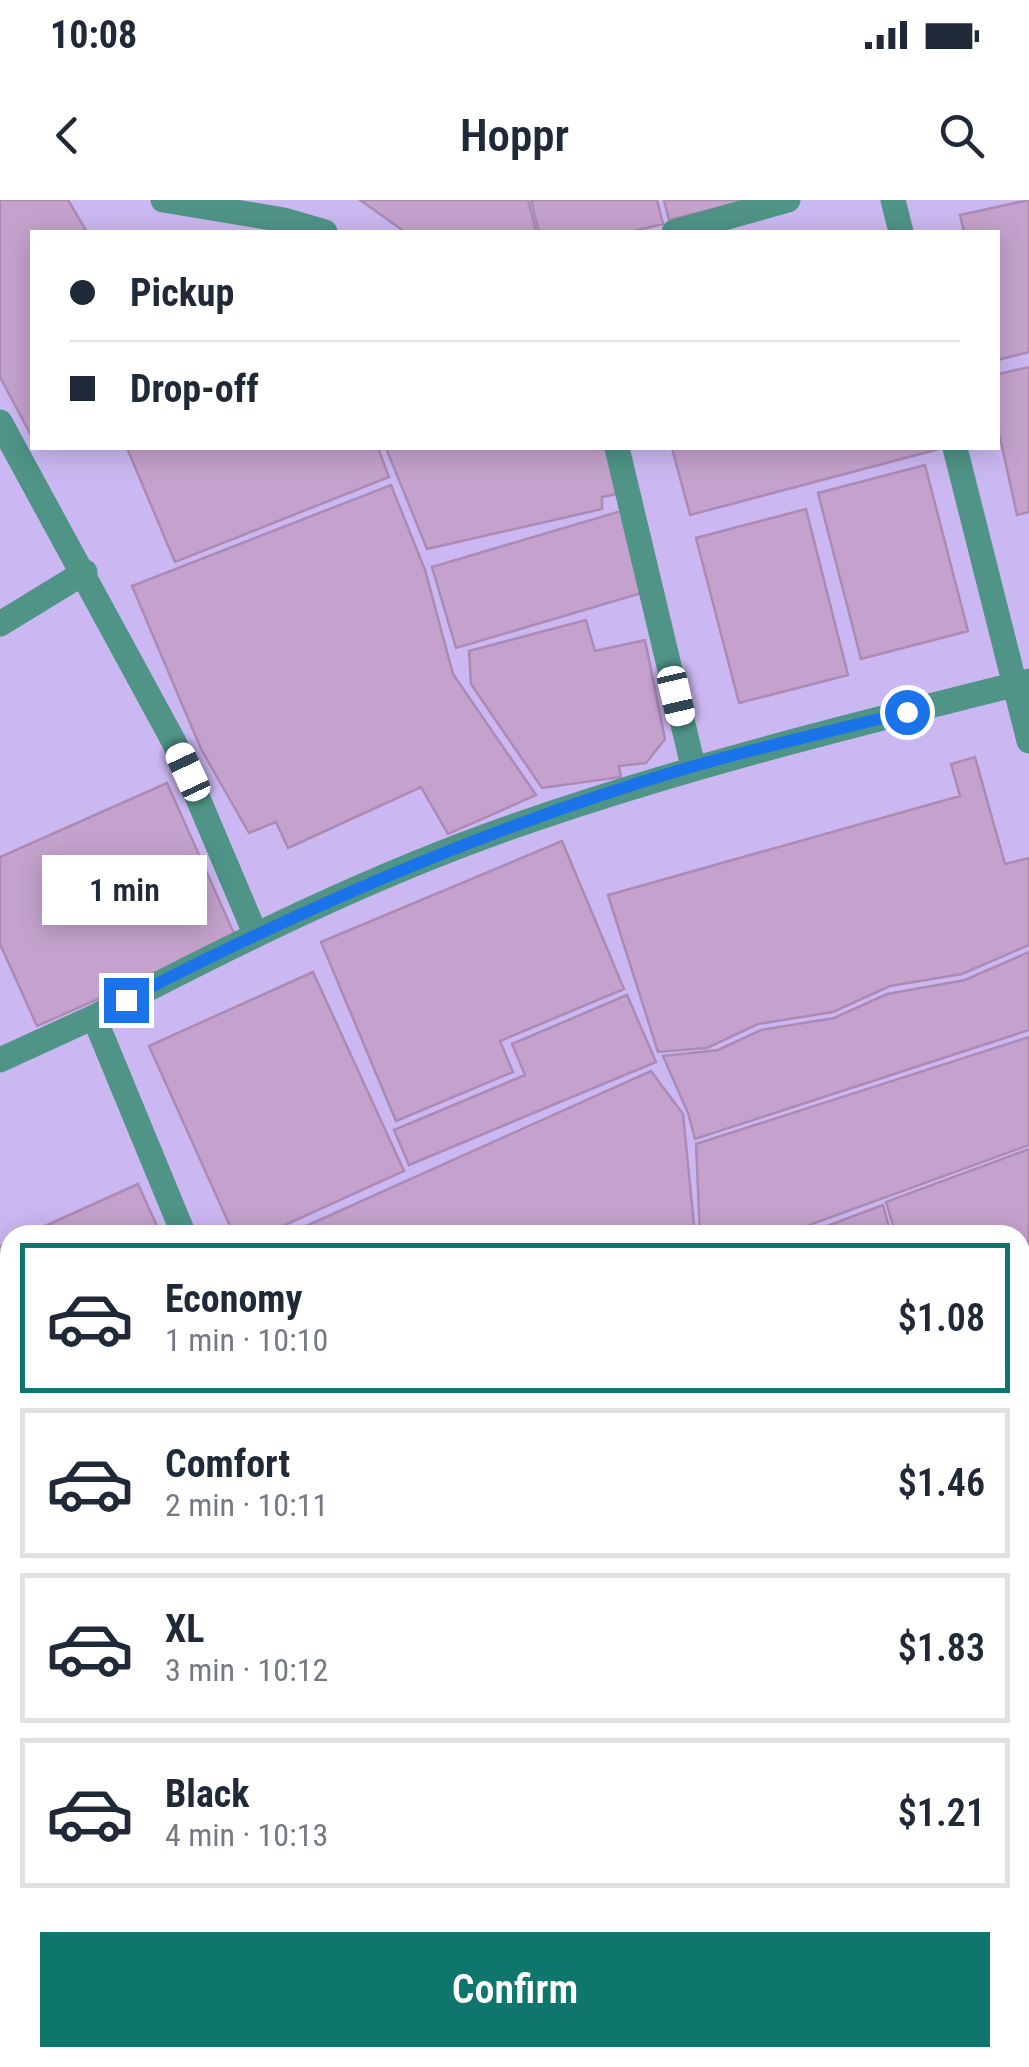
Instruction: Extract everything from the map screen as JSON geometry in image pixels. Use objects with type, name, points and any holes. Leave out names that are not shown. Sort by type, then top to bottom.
[{"type":"street","points":[[162,200],[284,220],[318,230]]},
{"type":"street","points":[[681,230],[788,200]]},
{"type":"street","points":[[893,200],[900,230]]},
{"type":"street","points":[[0,422],[86,572],[183,760],[256,933]]},
{"type":"street","points":[[617,450],[694,766]]},
{"type":"street","points":[[955,450],[1021,682],[1029,741]]},
{"type":"street","points":[[0,624],[86,572]]},
{"type":"street","points":[[0,1060],[94,1017],[256,933],[517,825],[694,766],[1021,682]]},
{"type":"street","points":[[94,1017],[180,1225]]},
{"type":"street","points":[[0,1633],[0,1643]]},
{"type":"shaded area","points":[[0,200],[1029,200],[1029,1225],[0,1225]]},
{"type":"building","points":[[0,200],[68,200],[86,230],[30,230],[30,433],[0,377]]},
{"type":"building","points":[[360,200],[528,200],[536,230],[402,230]]},
{"type":"building","points":[[531,200],[657,200],[663,224],[638,230],[538,230]]},
{"type":"building","points":[[664,200],[749,200],[669,220]]},
{"type":"building","points":[[1029,200],[1029,352],[1000,359],[1000,230],[964,230],[960,215]]},
{"type":"building","points":[[1029,367],[1029,512],[1017,515],[1000,437],[1000,374]]},
{"type":"building","points":[[128,450],[379,450],[389,477],[175,562]]},
{"type":"building","points":[[387,450],[610,450],[621,493],[602,497],[602,509],[427,549]]},
{"type":"building","points":[[673,450],[935,450],[690,515]]},
{"type":"building","points":[[925,465],[968,631],[861,659],[818,493]]},
{"type":"building","points":[[391,485],[425,570],[453,674],[536,795],[448,834],[421,787],[288,848],[276,822],[249,833],[201,749],[132,586]]},
{"type":"building","points":[[806,509],[848,675],[739,703],[696,538]]},
{"type":"building","points":[[621,511],[645,592],[456,648],[432,567]]},
{"type":"building","points":[[586,620],[595,651],[645,640],[665,739],[646,763],[619,766],[621,777],[542,788],[471,684],[469,651]]},
{"type":"building","points":[[975,757],[1005,864],[1029,858],[1029,945],[962,974],[890,986],[833,1012],[758,1024],[707,1048],[658,1052],[608,895],[960,796],[951,764]]},
{"type":"building","points":[[167,783],[236,938],[37,1026],[0,944],[0,857]]},
{"type":"building","points":[[562,841],[624,989],[500,1041],[513,1072],[396,1121],[321,942]]},
{"type":"building","points":[[1029,952],[1029,1030],[695,1139],[663,1056],[718,1050],[761,1030],[834,1018],[887,994],[965,980]]},
{"type":"building","points":[[313,972],[404,1171],[285,1225],[230,1225],[149,1046]]},
{"type":"building","points":[[627,995],[656,1062],[409,1165],[394,1130],[525,1075],[512,1044]]},
{"type":"building","points":[[1029,1037],[1029,1145],[809,1225],[700,1225],[696,1144]]},
{"type":"building","points":[[651,1071],[683,1114],[694,1225],[308,1225]]},
{"type":"building","points":[[1029,1149],[1029,1225],[893,1225],[886,1202]]},
{"type":"building","points":[[138,1184],[156,1225],[47,1225]]},
{"type":"building","points":[[883,1205],[888,1225],[830,1225]]},
{"type":"route","points":[[126,1000],[256,933],[407,867],[517,825],[694,766],[907,712]]}]
